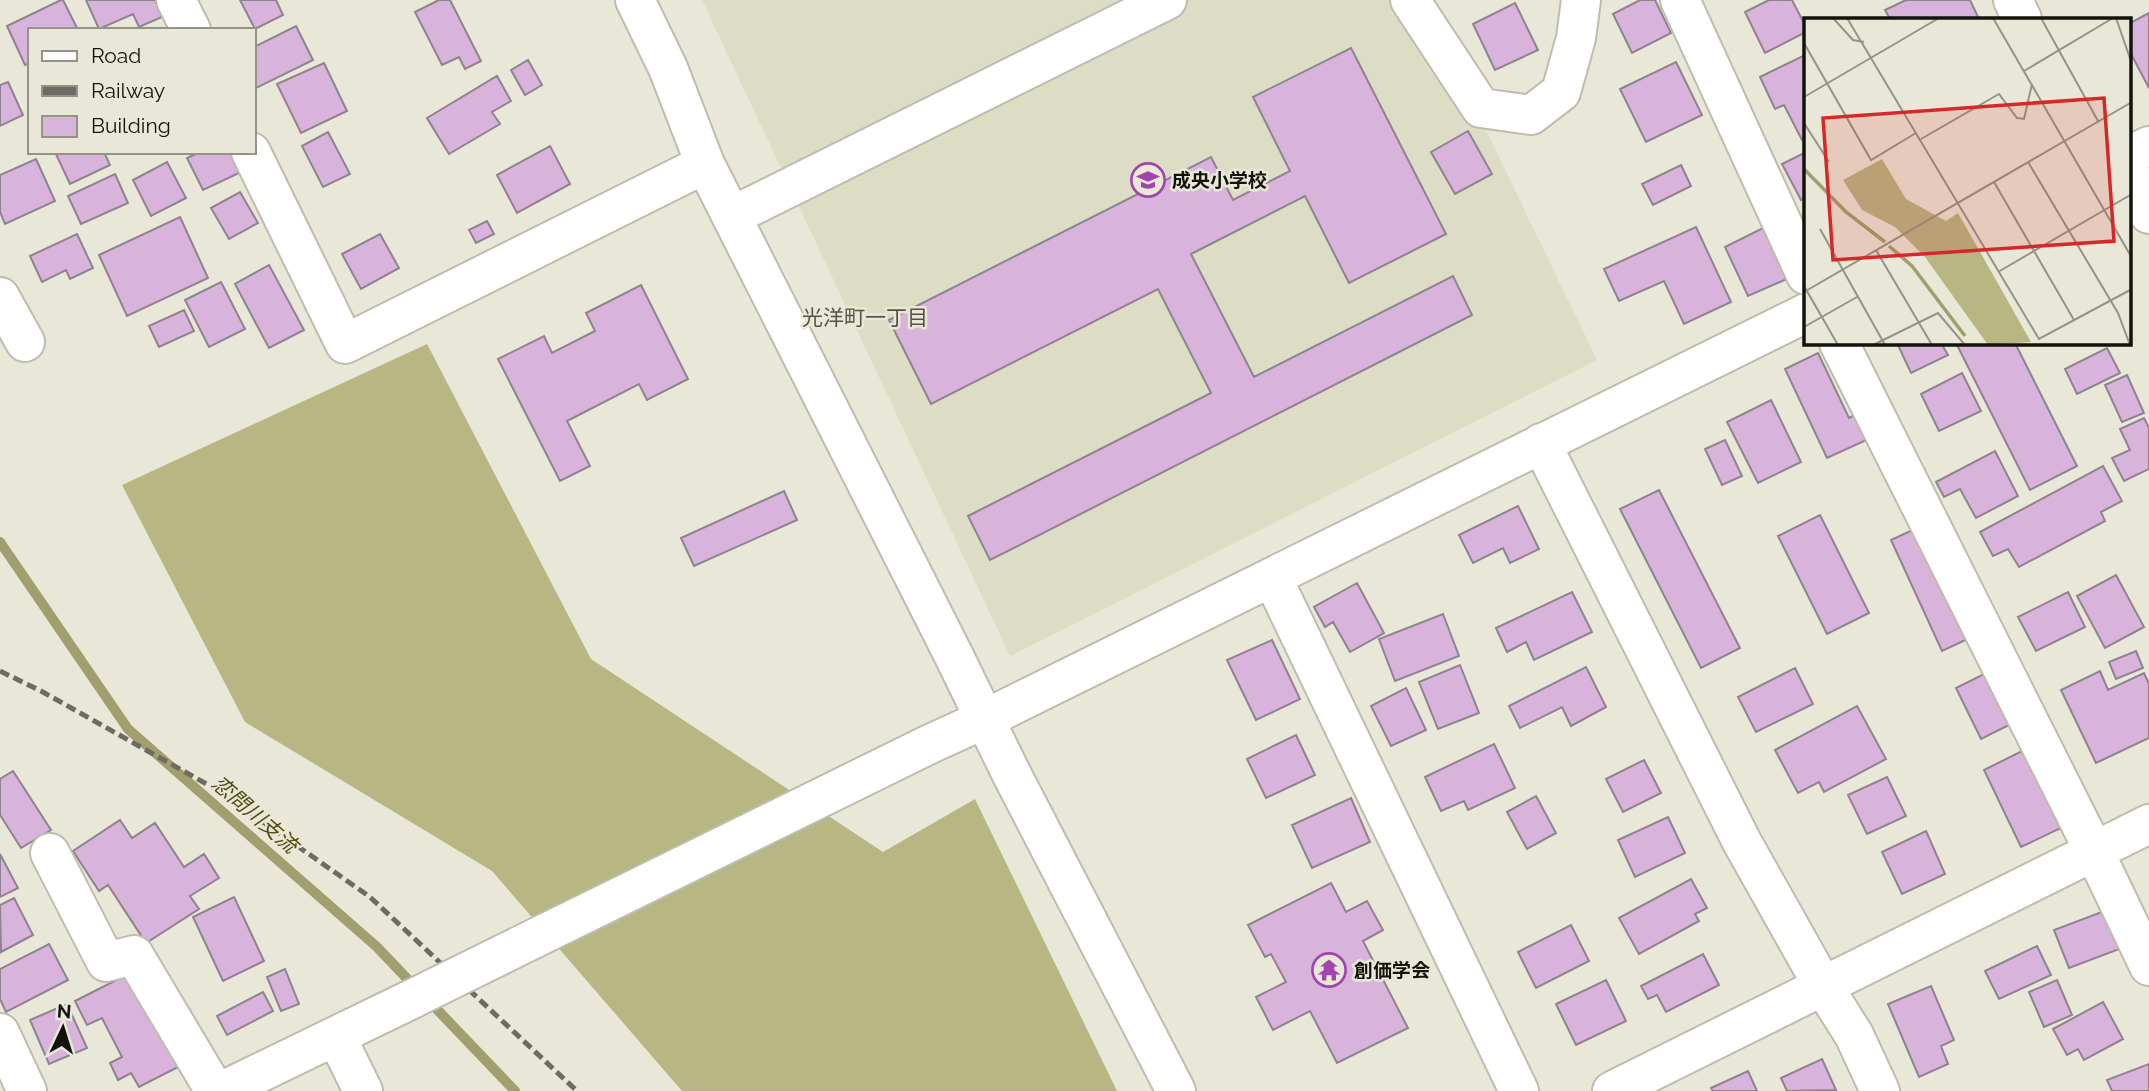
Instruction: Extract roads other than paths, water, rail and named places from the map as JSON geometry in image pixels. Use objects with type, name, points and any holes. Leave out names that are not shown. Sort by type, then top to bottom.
[{"type":"street","points":[[176,0],[190,28]]},
{"type":"street","points":[[635,0],[668,68],[705,164],[1176,1091]]},
{"type":"street","points":[[732,216],[1167,0]]},
{"type":"street","points":[[1410,0],[1481,108],[1531,115],[1561,92],[1576,38],[1581,0]]},
{"type":"street","points":[[1680,0],[1804,271]]},
{"type":"street","points":[[2013,0],[2022,18]]},
{"type":"street","points":[[2132,154],[2149,146]]},
{"type":"street","points":[[252,154],[345,344],[705,164]]},
{"type":"street","points":[[2132,177],[2149,214]]},
{"type":"street","points":[[0,297],[25,342]]},
{"type":"street","points":[[222,1091],[985,719],[1804,314]]},
{"type":"street","points":[[1840,345],[2149,966]]},
{"type":"street","points":[[1541,443],[1742,842],[1823,986],[1854,1035],[1880,1091]]},
{"type":"street","points":[[1272,577],[1519,1091]]},
{"type":"street","points":[[1612,1091],[2149,824]]},
{"type":"street","points":[[50,853],[106,962],[134,955],[215,1091]]},
{"type":"street","points":[[0,1033],[27,1091]]},
{"type":"street","points":[[336,1036],[363,1091]]},
{"type":"waterway","name":"恋問川支流","points":[[0,542],[128,729],[377,947],[415,987]]},
{"type":"waterway","name":"恋問川支流","points":[[428,1000],[515,1091]]},
{"type":"railway","points":[[0,671],[41,691],[219,791],[370,897],[577,1091]]},
{"type":"place","name":"成央小学校","points":[[1148,180]]},
{"type":"place","name":"創価学会","points":[[1329,970]]},
{"type":"district","name":"光洋町一丁目","points":[[865,317]]}]
